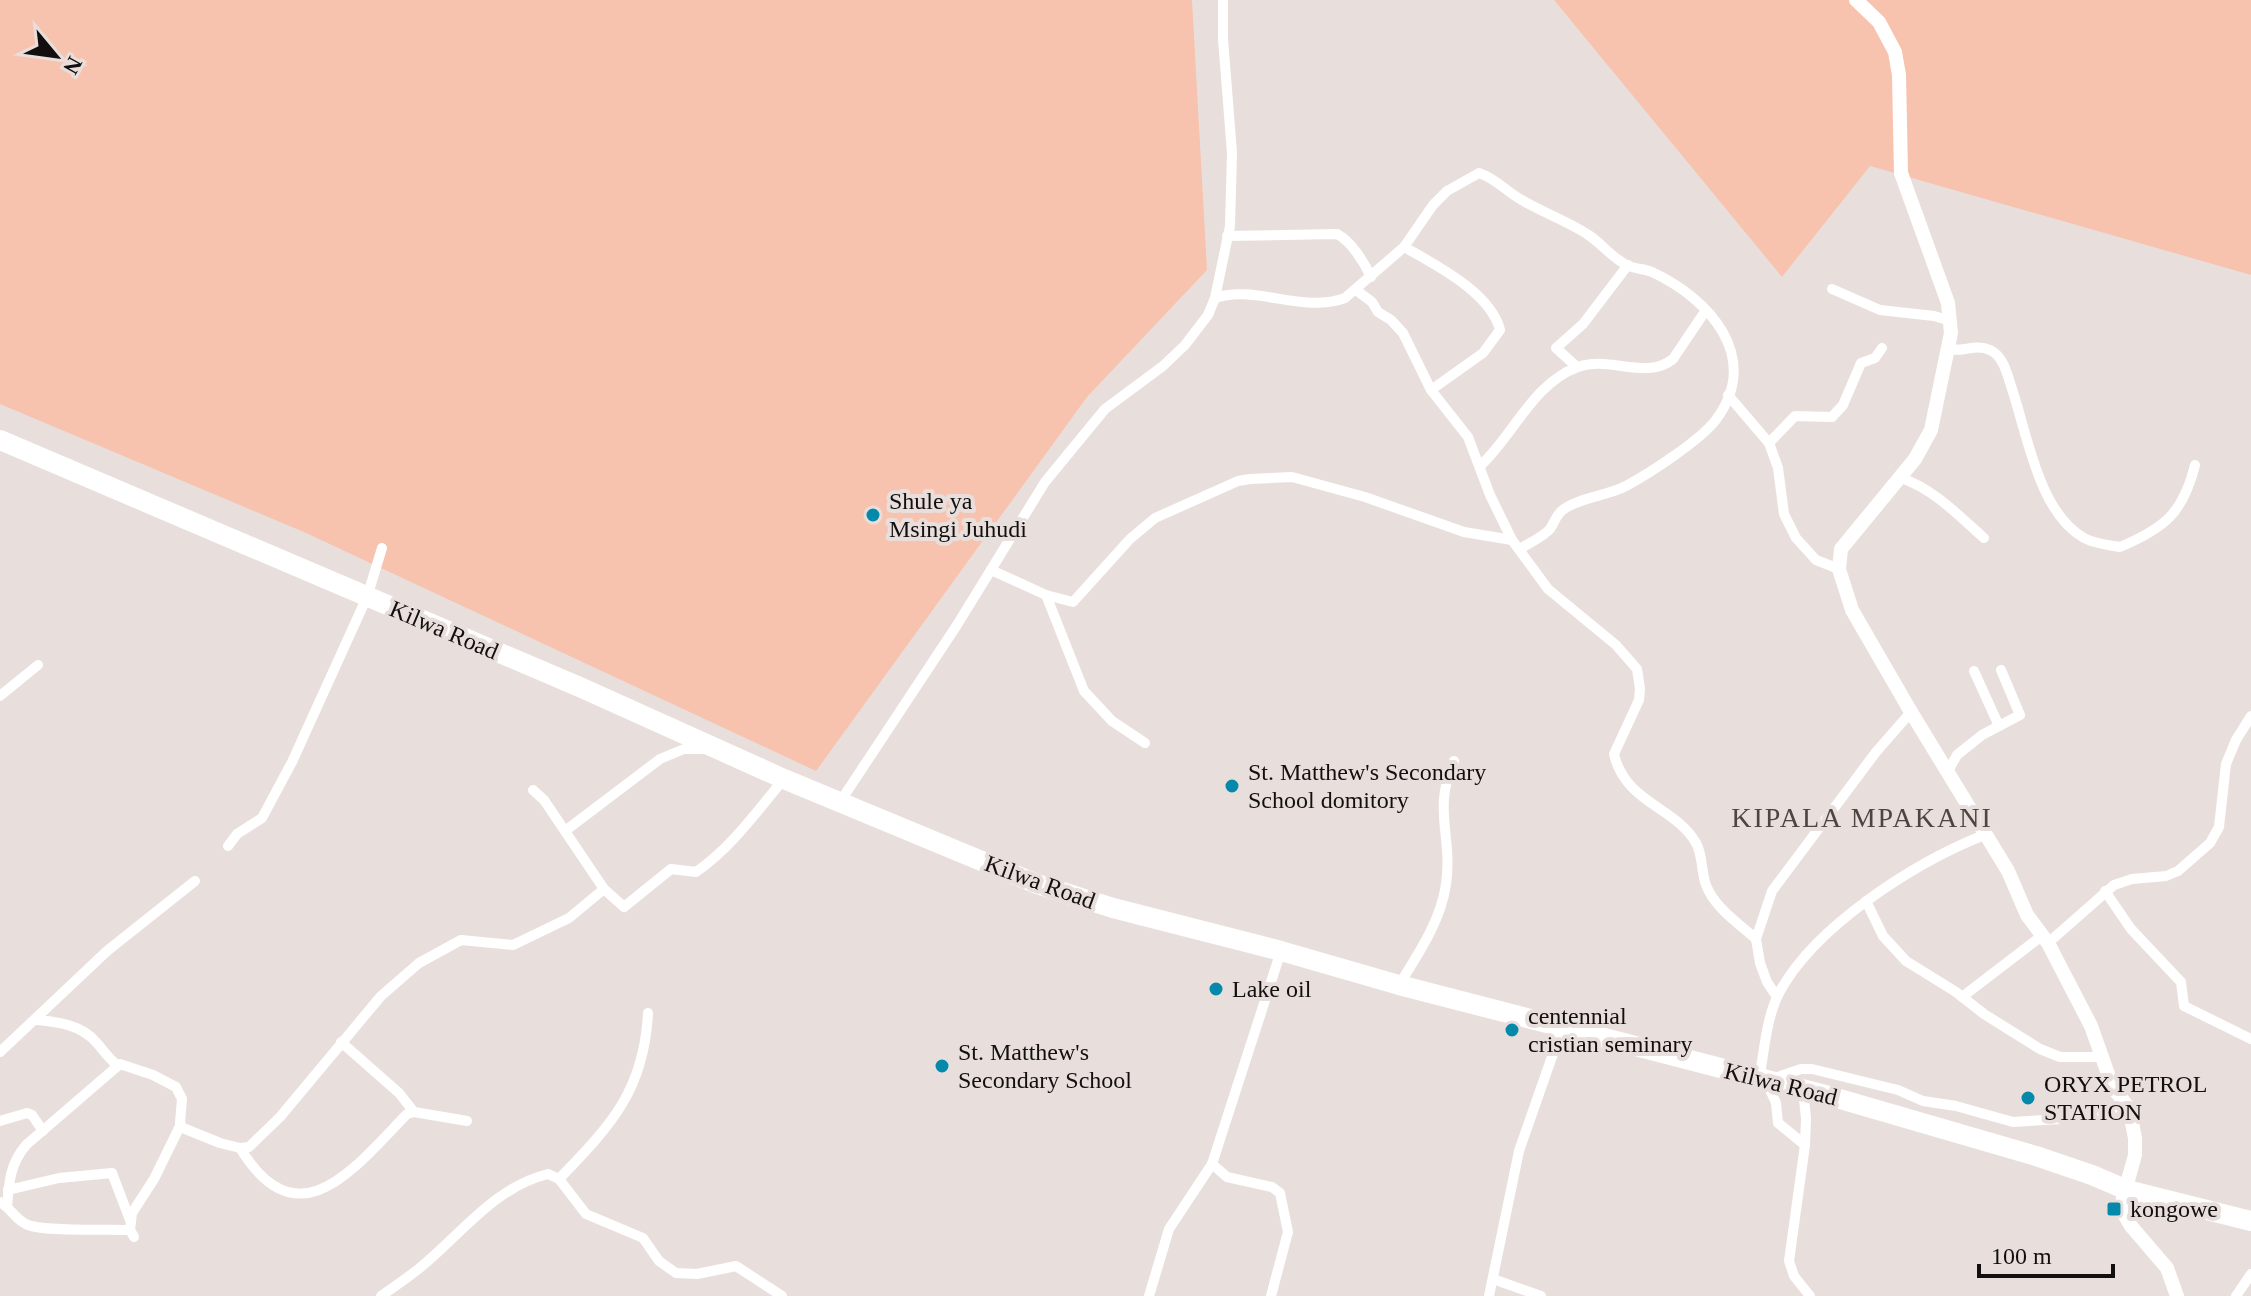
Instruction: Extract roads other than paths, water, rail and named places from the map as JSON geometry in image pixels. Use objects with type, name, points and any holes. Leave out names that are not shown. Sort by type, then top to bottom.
[{"type":"highway","name":"Kilwa Road","points":[[0,440],[784,779],[1037,884],[1141,916],[1803,1090],[2036,1156],[2127,1190],[2251,1221]]},
{"type":"main road","points":[[1856,0],[1879,22],[1895,52],[1899,75],[1901,173],[1933,258],[1951,321],[1931,430],[1901,478],[1841,549],[1839,569],[1852,610],[2008,871],[2027,915],[2045,939],[2091,1026],[2116,1094],[2130,1113],[2135,1138],[2135,1155],[2122,1202],[2124,1214],[2167,1268],[2177,1296]]},
{"type":"street","points":[[840,802],[1038,493],[1076,442],[1112,401],[1163,366],[1204,323],[1215,298],[1227,236],[1232,153],[1223,0]]},
{"type":"street","points":[[1215,298],[1230,293],[1287,302],[1345,298],[1404,247],[1433,205],[1447,191],[1479,173],[1521,200],[1571,224],[1628,265],[1662,277],[1706,310],[1724,332],[1733,355],[1732,385],[1714,421],[1682,448],[1628,485],[1567,507],[1548,531],[1520,549]]},
{"type":"street","points":[[1227,236],[1337,234],[1343,237],[1371,277]]},
{"type":"street","points":[[1404,247],[1447,273],[1482,300],[1495,315],[1500,330],[1483,353],[1431,390]]},
{"type":"street","points":[[1577,367],[1556,348],[1583,324],[1628,265]]},
{"type":"street","points":[[1832,289],[1880,310],[1951,321]]},
{"type":"street","points":[[1356,290],[1403,333],[1431,390],[1468,437],[1490,495],[1512,540],[1557,599],[1616,645],[1637,669],[1639,700],[1614,754],[1619,767],[1632,788],[1675,821],[1696,843],[1711,896],[1756,939]]},
{"type":"street","points":[[1480,466],[1497,450],[1530,404],[1557,380],[1577,367],[1600,363],[1646,369],[1665,365],[1673,359],[1706,310]]},
{"type":"street","points":[[1769,443],[1795,416],[1832,417],[1836,414],[1861,363],[1875,358],[1882,348]]},
{"type":"street","points":[[1948,349],[1982,348],[1998,355],[2020,410],[2049,502],[2085,539],[2120,547],[2163,526],[2184,498],[2195,465]]},
{"type":"street","points":[[1728,395],[1769,443],[1789,526],[1816,560],[1839,569]]},
{"type":"street","points":[[991,570],[1046,595],[1073,602],[1130,539],[1155,518],[1238,481],[1266,477],[1292,477],[1365,497],[1464,532],[1512,540]]},
{"type":"street","points":[[1901,478],[1916,483],[1941,501],[1984,538]]},
{"type":"street","points":[[228,846],[237,834],[260,820],[268,807],[335,672],[367,597],[382,548]]},
{"type":"street","points":[[1046,595],[1084,691],[1112,721],[1145,743]]},
{"type":"street","points":[[0,696],[38,665]]},
{"type":"street","points":[[1948,771],[1957,755],[1999,726],[2018,718],[2021,712],[2001,670]]},
{"type":"street","points":[[1974,671],[1999,726]]},
{"type":"street","points":[[1777,997],[1763,972],[1756,939],[1765,907],[1777,882],[1876,752],[1911,712]]},
{"type":"street","points":[[1962,997],[2045,939],[2114,885],[2132,879],[2155,879],[2188,865],[2210,843],[2219,827],[2226,764],[2251,716]]},
{"type":"street","points":[[565,831],[669,754],[684,749],[720,749]]},
{"type":"street","points":[[1399,985],[1423,946],[1441,905],[1447,864],[1443,789],[1454,761]]},
{"type":"street","points":[[533,790],[544,800],[604,889],[621,907],[626,907],[671,869],[692,873],[699,871],[741,832],[784,779]]},
{"type":"street","points":[[1805,1145],[1778,1123],[1776,1103],[1763,1080],[1766,1038],[1777,997],[1808,949],[1866,901],[1984,835]]},
{"type":"street","points":[[0,1052],[107,951],[195,881]]},
{"type":"street","points":[[180,1126],[196,1135],[240,1148],[249,1147],[263,1136],[341,1042],[400,978],[438,952],[467,939],[513,945],[569,918],[604,889]]},
{"type":"street","points":[[2105,891],[2131,929],[2181,982],[2184,1006],[2251,1039]]},
{"type":"street","points":[[1866,901],[1883,936],[1901,956],[1984,1014],[2040,1049],[2060,1057],[2101,1057]]},
{"type":"street","points":[[1149,1296],[1169,1229],[1212,1164],[1281,951]]},
{"type":"street","points":[[559,1179],[607,1128],[622,1105],[644,1055],[648,1013]]},
{"type":"street","points":[[37,1020],[66,1024],[85,1031],[118,1066],[139,1069],[176,1087],[182,1099],[180,1126],[131,1229]]},
{"type":"street","points":[[1489,1296],[1519,1151],[1562,1028]]},
{"type":"street","points":[[341,1042],[399,1093],[414,1112]]},
{"type":"street","points":[[118,1066],[18,1155],[10,1171],[4,1204],[14,1218],[36,1227],[131,1229]]},
{"type":"street","points":[[1763,1080],[1801,1069],[1812,1069],[1898,1090],[1923,1101],[1956,1106],[2013,1122],[2062,1119],[2126,1105]]},
{"type":"street","points":[[1803,1090],[1805,1145],[1789,1261],[1794,1276],[1810,1296]]},
{"type":"street","points":[[240,1148],[258,1174],[269,1183],[281,1190],[310,1193],[328,1188],[344,1177],[407,1114],[414,1112],[467,1121]]},
{"type":"street","points":[[0,1121],[27,1113],[32,1115],[43,1131]]},
{"type":"street","points":[[1212,1164],[1227,1177],[1272,1187],[1280,1193],[1288,1232],[1271,1296]]},
{"type":"street","points":[[8,1190],[59,1178],[112,1173],[131,1229]]},
{"type":"street","points":[[381,1296],[423,1266],[488,1205],[545,1174],[559,1179],[586,1214],[643,1238],[659,1261],[676,1273],[697,1274],[736,1266],[782,1296]]},
{"type":"street","points":[[2236,1296],[2251,1274]]},
{"type":"street","points":[[1493,1279],[1541,1296]]},
{"type":"place","name":"Shule ya Msingi Juhudi","points":[[873,515]]},
{"type":"place","name":"St. Matthew's Secondary School domitory","points":[[1232,786]]},
{"type":"place","name":"Lake oil","points":[[1216,989]]},
{"type":"place","name":"centennial cristian seminary","points":[[1512,1030]]},
{"type":"place","name":"St. Matthew's Secondary School","points":[[942,1066]]},
{"type":"place","name":"ORYX PETROL STATION","points":[[2028,1098]]},
{"type":"place","name":"kongowe","points":[[2114,1209]]},
{"type":"district","name":"KIPALA MPAKANI","points":[[1862,817]]}]
